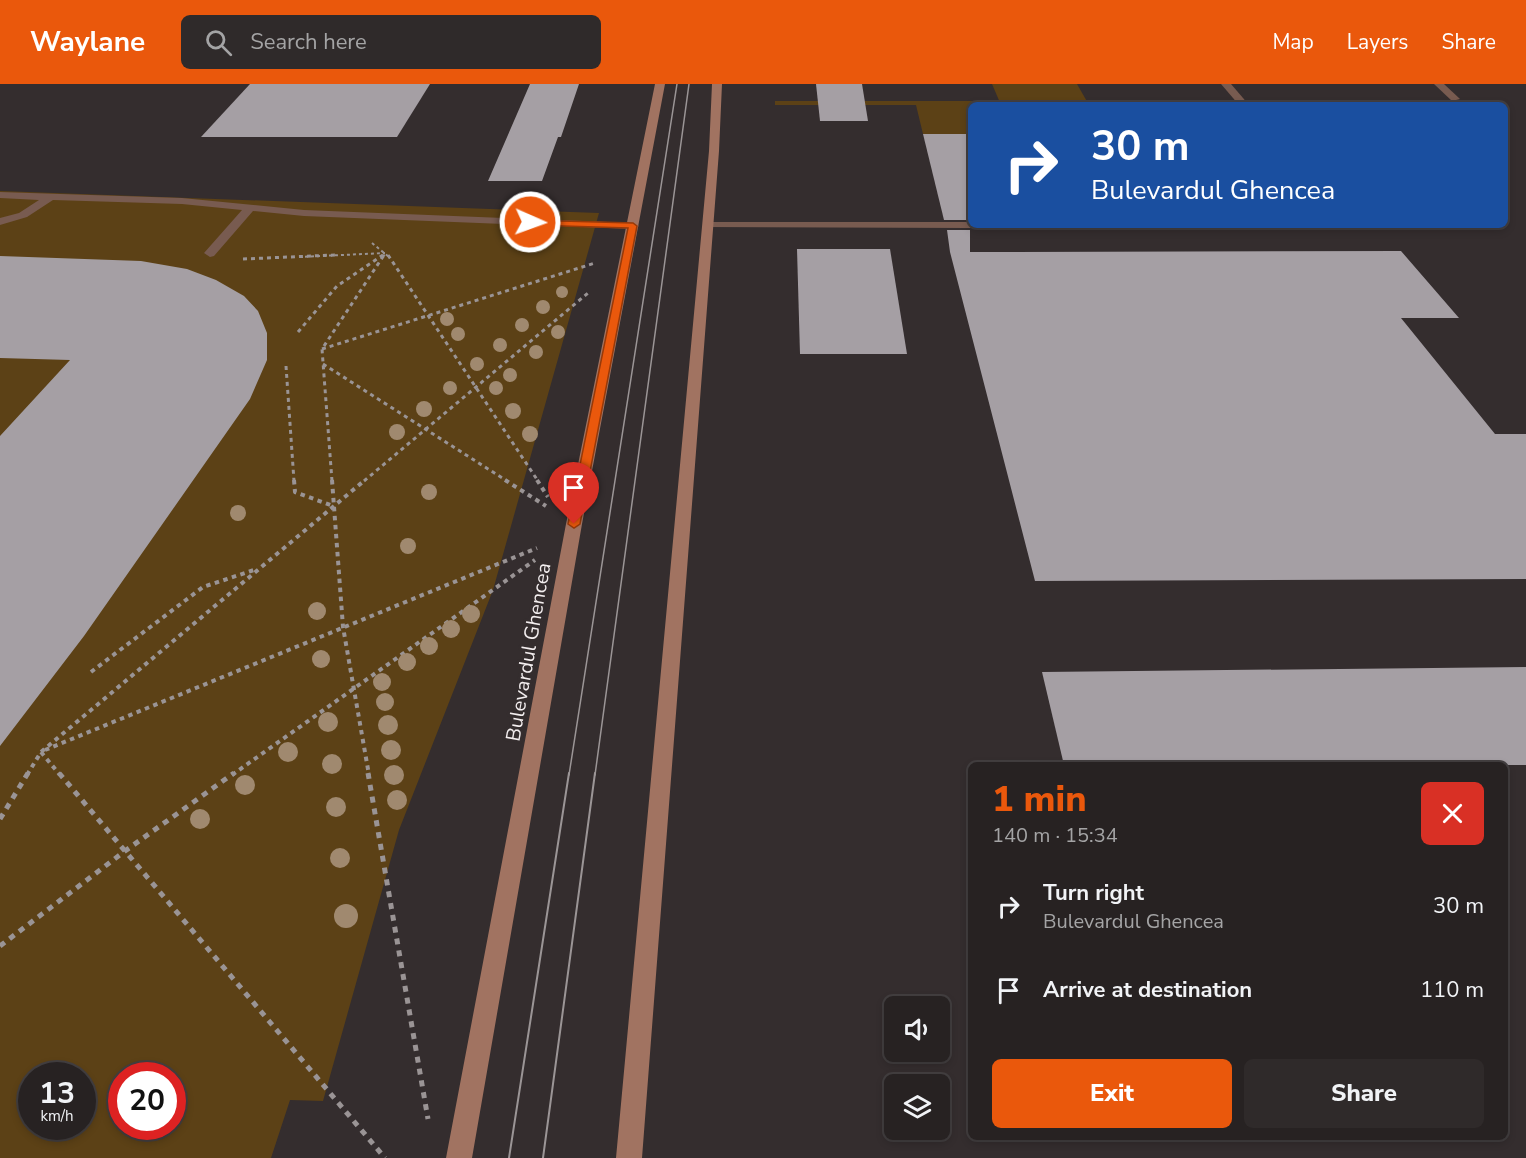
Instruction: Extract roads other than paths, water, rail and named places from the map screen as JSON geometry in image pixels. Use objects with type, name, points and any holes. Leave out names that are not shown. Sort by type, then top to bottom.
[{"type":"main road","name":"Bulevardul Ghencea","points":[[459,1158],[569,524],[633,226],[660,84]]},
{"type":"main road","points":[[628,1158],[708,225],[717,84]]},
{"type":"street","points":[[1226,84],[1241,102]]},
{"type":"street","points":[[1439,84],[1455,99]]},
{"type":"street","points":[[0,195],[182,201],[304,213],[633,226]]},
{"type":"street","points":[[0,222],[23,215],[50,196]]},
{"type":"street","points":[[70,208],[165,211],[250,208]]},
{"type":"street","points":[[210,253],[250,208]]},
{"type":"street","points":[[708,225],[968,225]]},
{"type":"tram line","points":[[569,775],[677,84]]},
{"type":"tram line","points":[[595,775],[689,84]]},
{"type":"tram line","points":[[509,1158],[569,773]]},
{"type":"tram line","points":[[543,1158],[595,773]]}]
